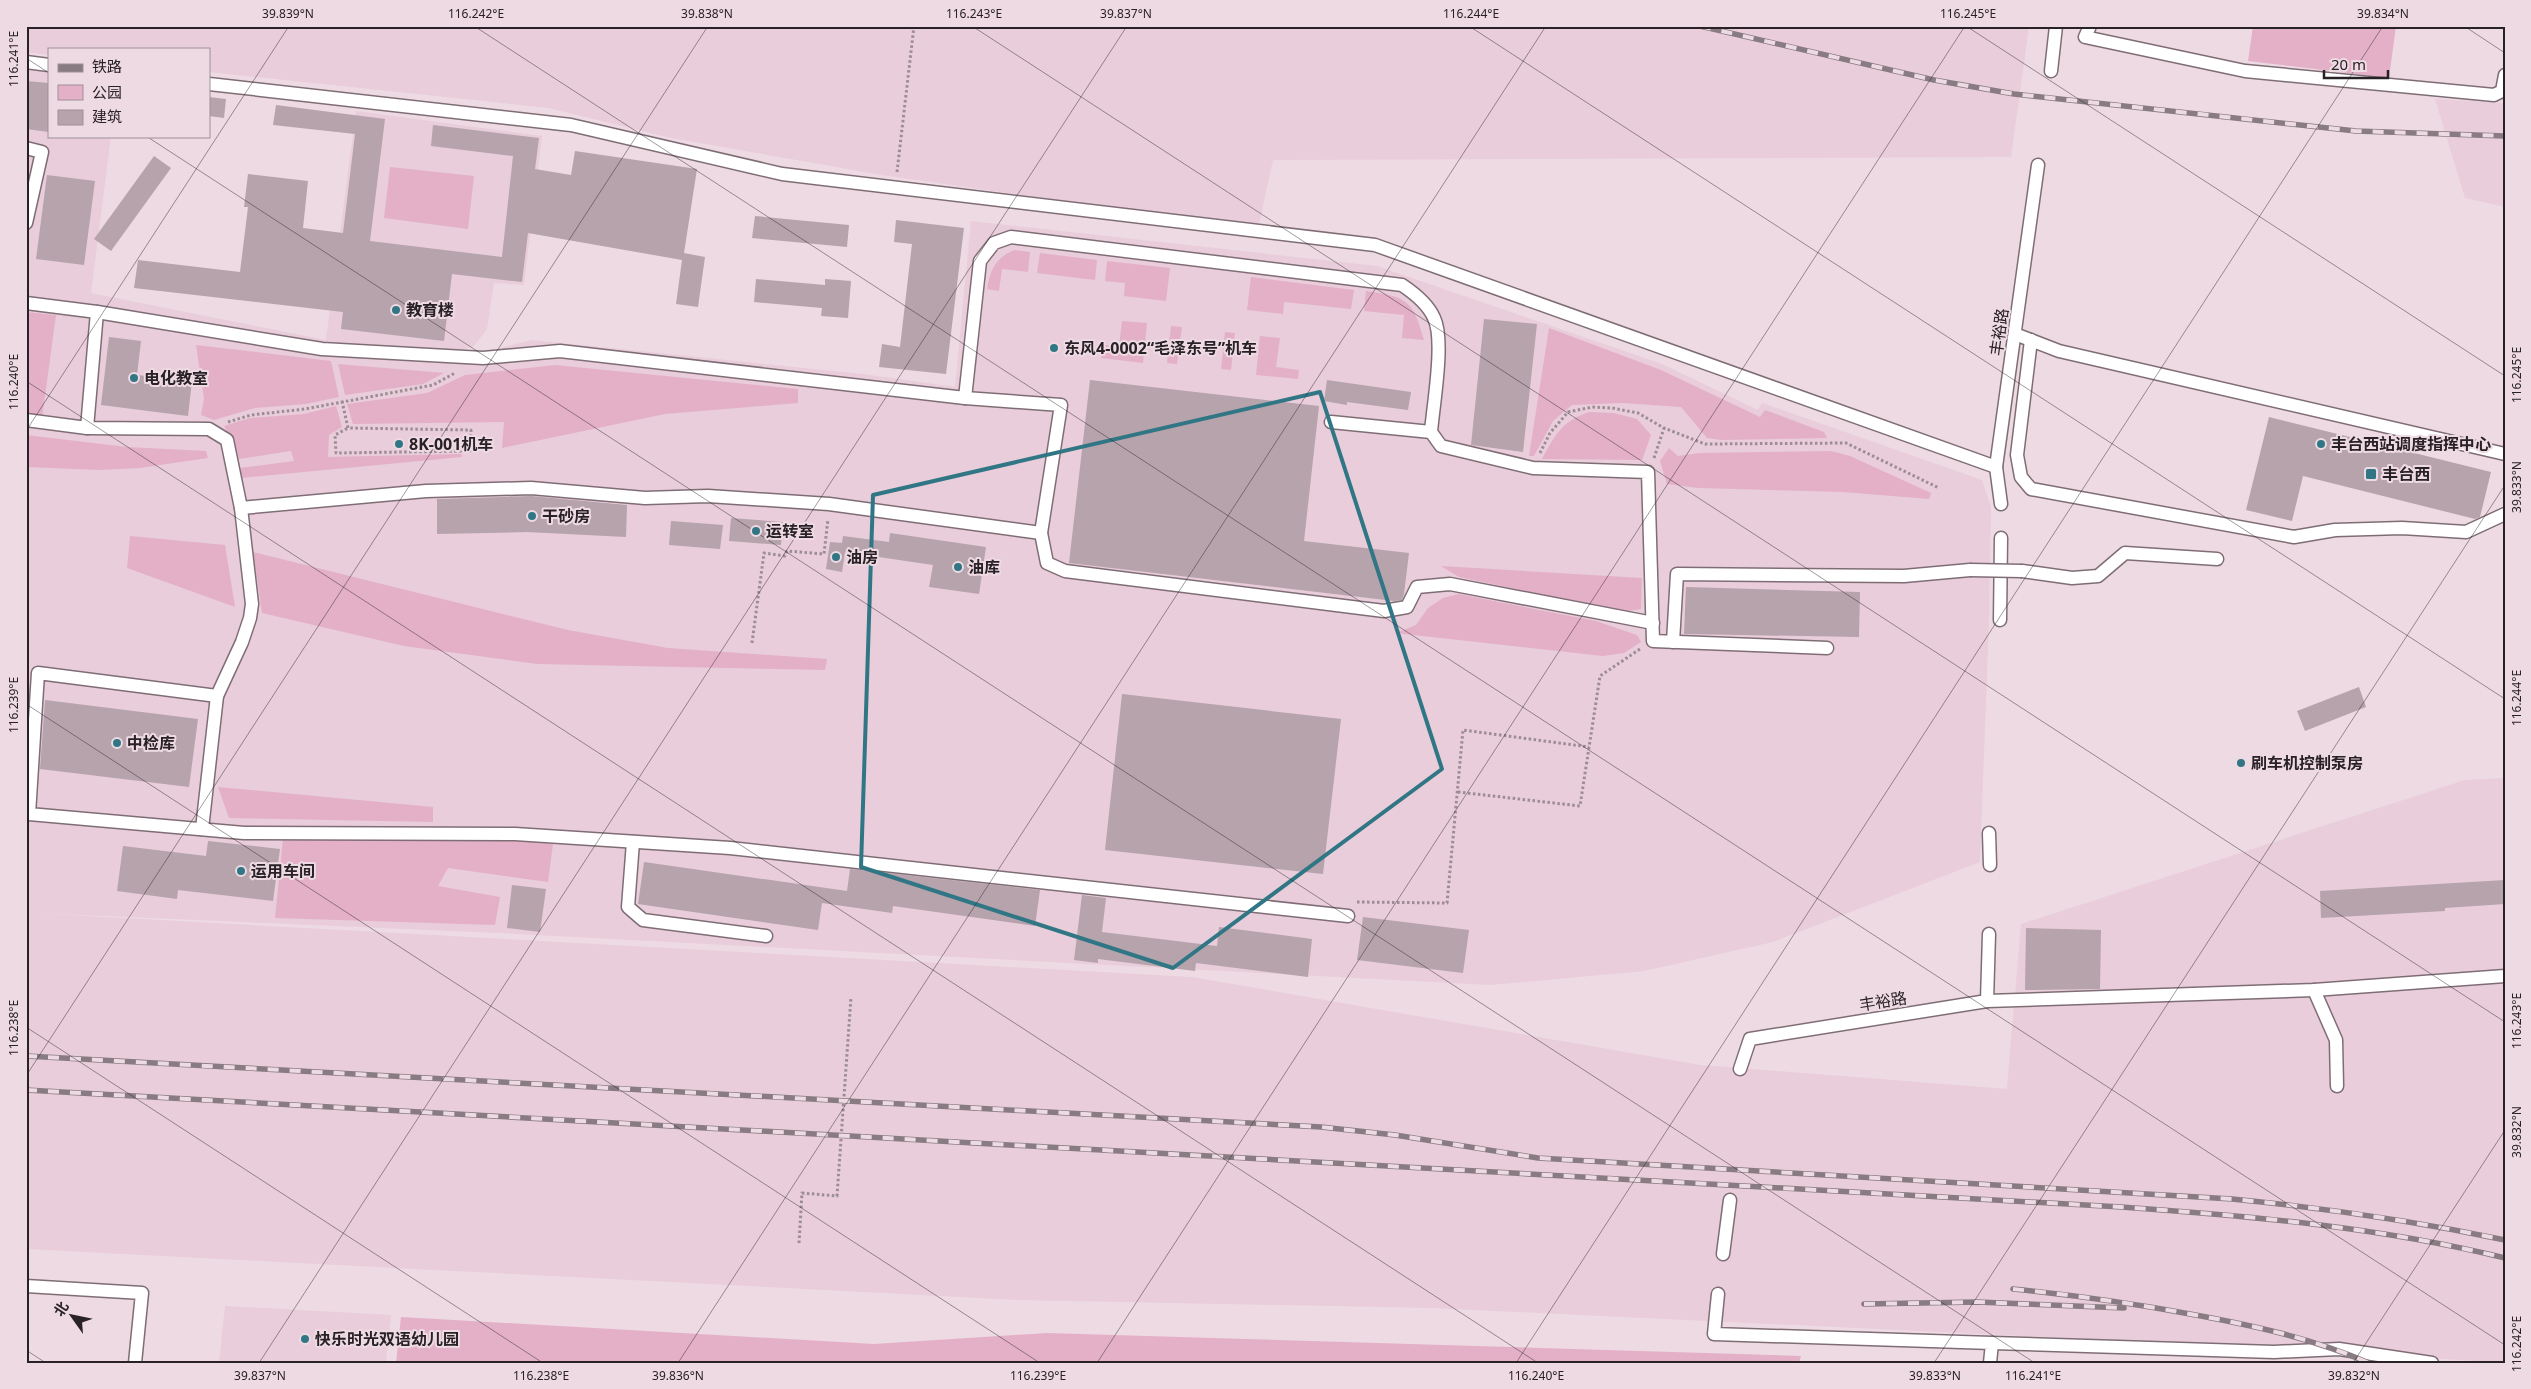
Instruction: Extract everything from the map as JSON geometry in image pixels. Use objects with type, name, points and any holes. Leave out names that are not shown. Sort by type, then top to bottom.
[{"type":"lane","points":[[2051,71],[2056,26]]},
{"type":"lane","points":[[2090,26],[2086,38],[2245,71],[2494,96],[2502,91],[2505,75]]},
{"type":"lane","points":[[26,62],[48,65]]},
{"type":"lane","points":[[210,84],[571,125],[782,174],[1375,245],[1996,467]]},
{"type":"lane","points":[[26,148],[42,152],[26,224]]},
{"type":"lane","name":"丰裕路","points":[[2001,504],[1996,467],[2038,165]]},
{"type":"lane","points":[[965,398],[980,261],[994,243],[1011,237],[1402,284],[1416,294],[1434,318],[1439,340],[1430,432],[1441,446],[1533,468],[1648,472],[1653,641],[1828,648]]},
{"type":"lane","points":[[26,303],[97,312],[322,350],[484,358],[560,351],[965,398],[1062,405],[1041,533],[1047,563],[1065,571],[1384,611],[1407,607],[1417,587],[1450,584],[1653,623]]},
{"type":"lane","points":[[87,428],[97,312]]},
{"type":"lane","points":[[2015,334],[2059,352],[2505,454]]},
{"type":"lane","points":[[2032,340],[2017,455],[2021,476],[2031,489],[2294,537],[2334,530],[2402,528],[2466,532],[2505,514]]},
{"type":"lane","points":[[26,420],[87,428],[208,429],[227,440],[242,508],[252,604],[250,618],[217,696],[202,829]]},
{"type":"lane","points":[[1331,422],[1430,432]]},
{"type":"lane","points":[[242,508],[426,490],[531,488],[645,498],[708,496],[829,504],[1041,533]]},
{"type":"lane","points":[[2000,620],[2001,538]]},
{"type":"lane","points":[[1673,642],[1677,574],[1904,576],[1970,570],[2022,571],[2072,578],[2098,576],[2125,553],[2217,559]]},
{"type":"lane","points":[[217,696],[38,673],[29,814],[244,833],[515,834],[730,848],[1348,916]]},
{"type":"lane","points":[[1989,833],[1990,864]]},
{"type":"lane","points":[[633,842],[628,907],[643,920],[766,936]]},
{"type":"lane","points":[[1988,934],[1987,1001],[2314,990],[2505,976]]},
{"type":"lane","points":[[2314,990],[2336,1040],[2337,1086]]},
{"type":"lane","name":"丰裕路","points":[[1740,1069],[1750,1039],[1987,1001]]},
{"type":"lane","points":[[1724,1254],[1730,1200]]},
{"type":"lane","points":[[26,1286],[142,1293],[135,1363]]},
{"type":"lane","points":[[1718,1294],[1714,1334],[2274,1352],[2339,1349],[2432,1363]]},
{"type":"lane","points":[[1990,1363],[1992,1343]]},
{"type":"path","points":[[895,187],[914,26]]},
{"type":"path","points":[[208,429],[251,415],[305,409],[433,385],[458,372]]},
{"type":"path","points":[[342,401],[348,428]]},
{"type":"path","points":[[1533,468],[1550,433],[1568,412],[1592,407],[1612,408],[1638,413],[1664,428],[1705,444],[1846,443],[1939,488]]},
{"type":"path","points":[[348,428],[471,430],[470,451],[336,453],[335,435],[348,428]]},
{"type":"path","points":[[1648,472],[1664,428]]},
{"type":"path","points":[[752,643],[764,553],[786,556],[786,551],[824,554],[829,504]]},
{"type":"path","points":[[1458,792],[1580,806],[1600,676],[1653,641]]},
{"type":"path","points":[[1350,901],[1447,903],[1463,730],[1589,747]]},
{"type":"path","points":[[799,1243],[802,1193],[837,1196],[851,997]]},
{"type":"highlighted area","points":[[1320,392],[1442,769],[1173,968],[861,867],[873,495]]},
{"type":"shaded area","points":[[26,26],[2029,26],[2011,157],[1273,160],[1258,229],[882,175],[671,138],[549,108],[210,72],[210,48],[48,48],[48,55],[26,52]]},
{"type":"shaded area","points":[[26,63],[48,66],[48,138],[111,138],[91,293],[326,340],[356,111],[542,136],[524,285],[494,283],[487,329],[474,346],[457,352],[473,355],[532,340],[863,374],[955,387],[971,221],[1377,266],[1662,364],[1758,410],[1762,403],[1982,480],[1991,507],[1989,620],[1980,862],[1773,942],[1644,971],[1490,985],[499,933],[33,913],[1192,977],[1700,1065],[2007,1089],[2021,924],[2465,780],[2505,778],[2505,1363],[2278,1348],[1433,1308],[1020,1300],[26,1249]]},
{"type":"shaded area","points":[[2435,99],[2505,103],[2505,207],[2465,198]]},
{"type":"shaded area","name":"快乐时光双语幼儿园","points":[[225,1306],[391,1315],[386,1363],[219,1363]]},
{"type":"green space","points":[[2253,26],[2396,26],[2389,78],[2248,61]]},
{"type":"green space","points":[[390,167],[474,176],[468,229],[384,218]]},
{"type":"green space","points":[[1015,250],[1030,252],[1028,272],[1002,269],[999,291],[987,289],[995,265],[1003,256]]},
{"type":"green space","points":[[1040,253],[1097,260],[1095,280],[1037,273]]},
{"type":"green space","points":[[1107,261],[1170,268],[1166,301],[1124,296],[1125,283],[1105,281]]},
{"type":"green space","points":[[1251,277],[1354,290],[1351,309],[1284,302],[1283,314],[1247,310]]},
{"type":"green space","points":[[1366,291],[1390,295],[1406,302],[1416,316],[1424,340],[1402,338],[1404,315],[1364,311]]},
{"type":"green space","points":[[26,312],[56,315],[42,418],[26,413]]},
{"type":"green space","points":[[1122,321],[1147,323],[1143,363],[1101,358],[1103,345],[1119,346]]},
{"type":"green space","points":[[1171,326],[1182,327],[1177,364],[1167,363]]},
{"type":"green space","points":[[1549,328],[1661,370],[1760,417],[1765,410],[1824,432],[1827,438],[1721,440],[1707,438],[1681,407],[1622,403],[1572,405],[1553,421],[1534,456],[1529,456]]},
{"type":"green space","points":[[1225,332],[1235,333],[1231,370],[1221,369]]},
{"type":"green space","points":[[1260,336],[1280,338],[1276,367],[1299,370],[1298,379],[1256,375]]},
{"type":"green space","points":[[196,345],[331,361],[339,397],[306,404],[255,408],[214,420],[201,415],[204,399]]},
{"type":"green space","points":[[338,364],[444,373],[423,384],[345,395]]},
{"type":"green space","points":[[555,365],[798,389],[798,403],[665,414],[502,448],[504,422],[353,424],[347,404],[427,393],[465,375]]},
{"type":"green space","points":[[336,406],[342,427],[329,435],[328,457],[461,454],[462,457],[241,478],[240,468],[294,461],[291,451],[239,459],[234,443],[224,426],[250,418],[304,414]]},
{"type":"green space","points":[[1589,412],[1614,413],[1637,419],[1651,435],[1642,460],[1542,459],[1551,443],[1566,424]]},
{"type":"green space","points":[[26,435],[127,447],[206,451],[208,458],[140,468],[99,470],[26,467]]},
{"type":"green space","points":[[1669,448],[1678,456],[1699,453],[1831,451],[1850,456],[1931,493],[1929,499],[1843,492],[1698,488],[1667,484],[1660,461]]},
{"type":"green space","points":[[130,536],[225,545],[235,607],[127,568]]},
{"type":"green space","points":[[253,552],[568,630],[668,648],[827,659],[825,670],[537,664],[404,646],[262,613]]},
{"type":"green space","points":[[1441,566],[1642,578],[1641,609],[1623,612],[1459,577]]},
{"type":"green space","points":[[1458,594],[1596,621],[1637,635],[1641,642],[1624,653],[1603,656],[1396,633],[1416,625],[1428,608],[1443,598]]},
{"type":"green space","points":[[218,787],[433,807],[433,822],[229,818]]},
{"type":"green space","points":[[434,834],[553,844],[548,882],[448,868],[438,886],[500,897],[495,925],[275,918],[283,839]]},
{"type":"green space","points":[[401,1317],[874,1344],[1047,1333],[1801,1356],[1799,1363],[396,1363]]},
{"type":"building","points":[[26,81],[48,83],[48,132],[26,129]]},
{"type":"building","points":[[210,97],[226,99],[224,118],[210,116]]},
{"type":"building","points":[[276,105],[385,119],[370,241],[502,257],[513,156],[431,146],[433,125],[539,138],[535,169],[571,175],[575,151],[697,169],[684,253],[705,257],[698,307],[676,304],[682,260],[528,233],[522,282],[452,274],[444,341],[341,329],[343,312],[134,288],[138,260],[240,272],[248,207],[244,207],[248,174],[308,181],[303,228],[343,233],[355,134],[273,125]]},
{"type":"building","points":[[154,156],[171,168],[111,251],[94,239]]},
{"type":"building","points":[[47,175],[95,181],[84,265],[36,259]]},
{"type":"building","points":[[755,216],[849,225],[847,247],[752,238]]},
{"type":"building","points":[[896,220],[964,228],[946,374],[879,367],[882,344],[900,347],[912,244],[894,242]]},
{"type":"building","points":[[756,279],[825,285],[825,279],[851,281],[848,318],[821,316],[822,308],[754,302]]},
{"type":"building","points":[[1484,319],[1537,324],[1523,452],[1471,445]]},
{"type":"building","name":"电化教室","points":[[109,337],[141,341],[137,375],[192,381],[188,416],[101,405]]},
{"type":"building","points":[[1090,380],[1319,406],[1304,541],[1409,553],[1402,600],[1394,601],[1069,563]]},
{"type":"building","points":[[1327,380],[1411,392],[1408,410],[1347,402],[1347,405],[1324,401]]},
{"type":"building","name":"丰台西站调度指挥中心","points":[[2269,417],[2491,472],[2480,517],[2475,519],[2303,476],[2292,521],[2246,510]]},
{"type":"building","name":"干砂房","points":[[531,496],[627,505],[626,537],[527,532],[437,534],[437,499]]},
{"type":"building","name":"运转室","points":[[731,518],[783,522],[781,545],[729,541]]},
{"type":"building","points":[[671,521],[723,525],[720,549],[669,545]]},
{"type":"building","points":[[890,533],[986,547],[979,594],[929,587],[933,565],[845,552],[842,572],[826,569],[830,542],[842,543],[843,536],[889,542]]},
{"type":"building","points":[[1686,587],[1860,592],[1859,637],[1684,634]]},
{"type":"building","points":[[2359,687],[2366,707],[2305,731],[2297,711]]},
{"type":"building","points":[[1122,694],[1341,719],[1323,874],[1105,850]]},
{"type":"building","name":"中检库","points":[[45,700],[198,719],[189,787],[40,769]]},
{"type":"building","points":[[208,841],[280,849],[273,901],[178,890],[177,899],[117,891],[123,846],[206,856]]},
{"type":"building","points":[[644,862],[847,891],[850,869],[1040,890],[1035,926],[893,906],[892,913],[822,903],[818,930],[638,904]]},
{"type":"building","points":[[2505,880],[2505,904],[2445,908],[2445,911],[2321,918],[2320,891]]},
{"type":"building","points":[[512,885],[546,889],[540,932],[507,928]]},
{"type":"building","points":[[1082,895],[1106,898],[1102,932],[1217,946],[1219,927],[1312,939],[1308,977],[1196,963],[1195,971],[1098,959],[1098,963],[1074,960]]},
{"type":"building","points":[[1363,917],[1469,930],[1463,973],[1357,960]]},
{"type":"building","points":[[2026,928],[2101,930],[2100,989],[2025,990]]},
{"type":"railway","points":[[1700,26],[1934,80],[2014,94],[2356,131],[2505,136]]},
{"type":"railway","points":[[26,1056],[1321,1127],[1395,1135],[1538,1158],[2232,1199],[2369,1216],[2505,1240]]},
{"type":"railway","points":[[26,1090],[2121,1207],[2218,1214],[2314,1224],[2410,1238],[2505,1258]]},
{"type":"railway","points":[[2013,1289],[2124,1303],[2236,1323],[2303,1339],[2369,1363]]},
{"type":"railway","points":[[1864,1304],[1977,1302],[2124,1308]]},
{"type":"place","name":"教育楼","points":[[396,310]]},
{"type":"place","name":"东风4-0002“毛泽东号”机车","points":[[1054,348]]},
{"type":"place","name":"电化教室","points":[[134,378]]},
{"type":"place","name":"8K-001机车","points":[[399,444]]},
{"type":"place","name":"丰台西站调度指挥中心","points":[[2321,444]]},
{"type":"place","name":"丰台西","points":[[2371,474]]},
{"type":"place","name":"干砂房","points":[[532,516]]},
{"type":"place","name":"运转室","points":[[756,531]]},
{"type":"place","name":"油房","points":[[836,557]]},
{"type":"place","name":"油库","points":[[958,567]]},
{"type":"place","name":"中检库","points":[[117,743]]},
{"type":"place","name":"刷车机控制泵房","points":[[2241,763]]},
{"type":"place","name":"运用车间","points":[[241,871]]},
{"type":"place","name":"快乐时光双语幼儿园","points":[[305,1339]]}]
